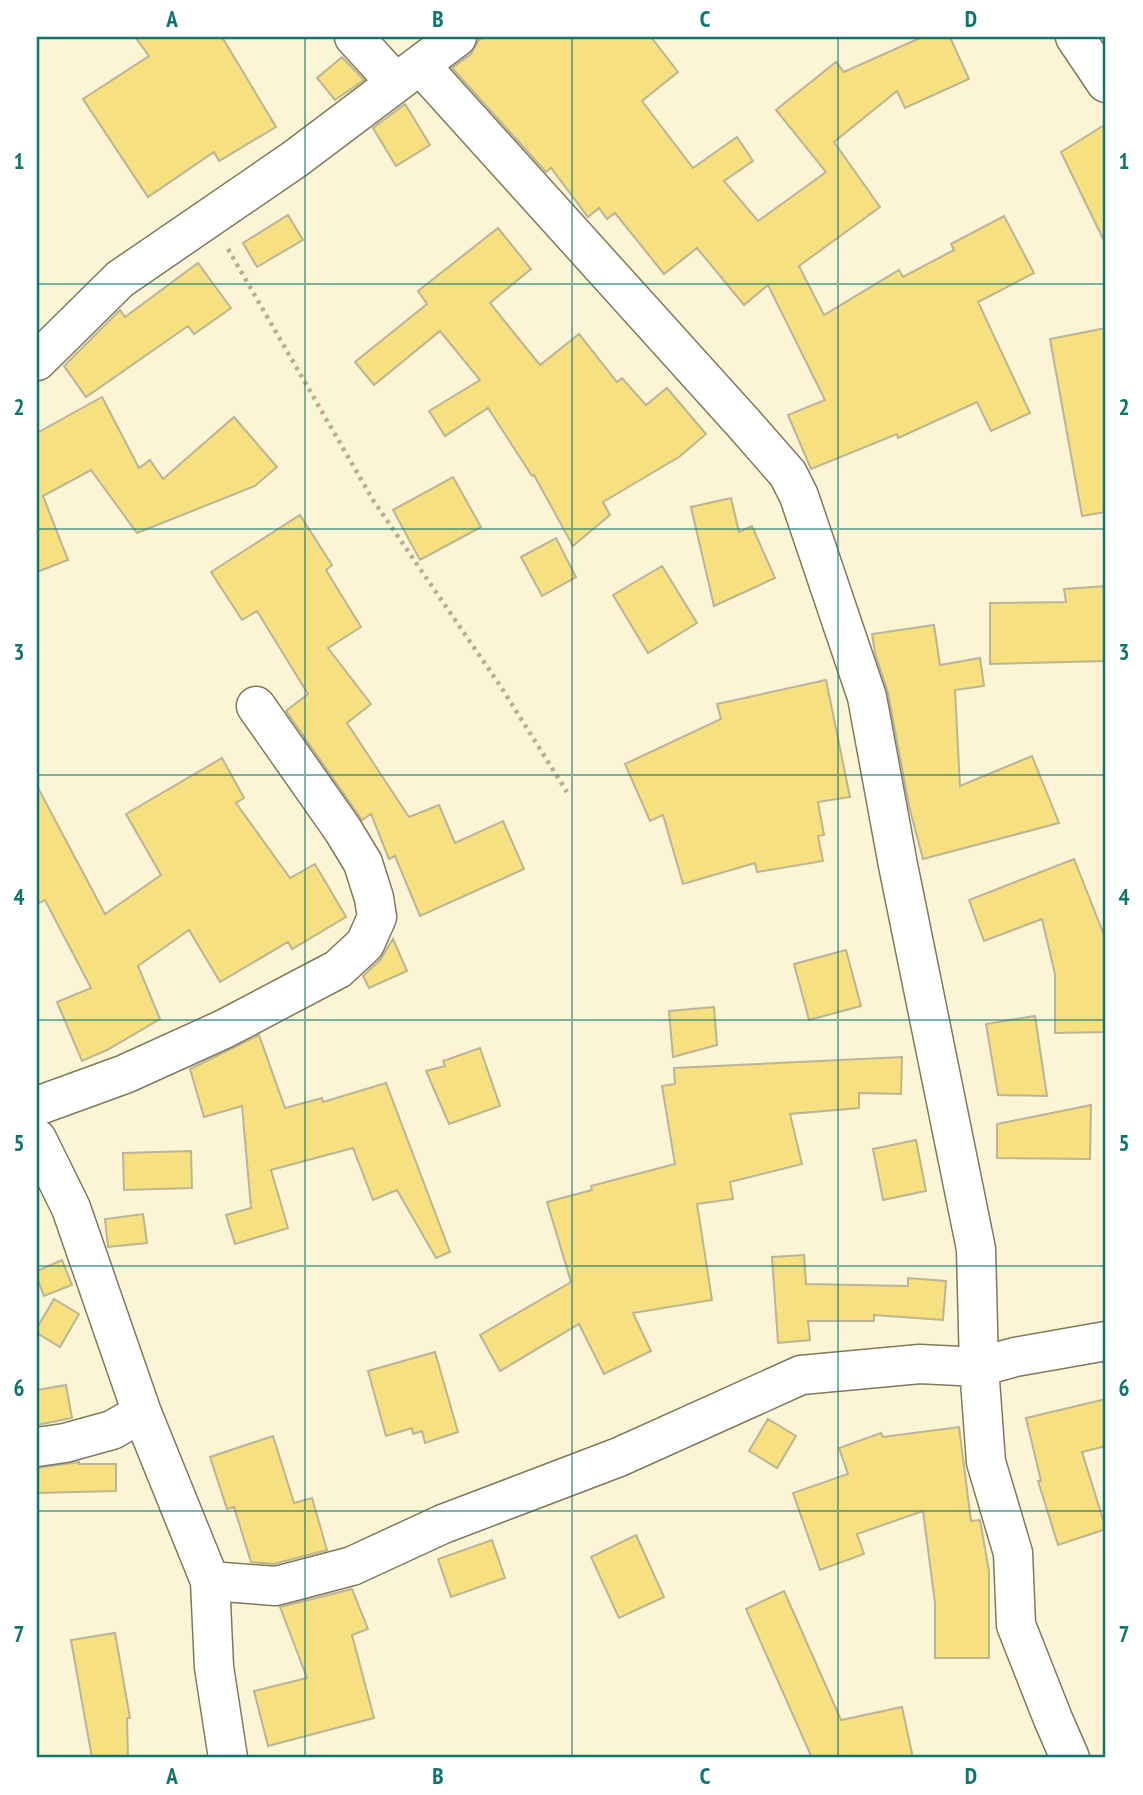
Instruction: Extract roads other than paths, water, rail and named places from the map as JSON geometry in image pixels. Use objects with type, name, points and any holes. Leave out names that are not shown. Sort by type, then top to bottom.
[{"type":"street","points":[[354,37],[409,74],[746,426],[788,474],[799,496],[867,698],[898,866],[976,1249],[979,1367],[986,1462],[1013,1553],[1016,1625],[1070,1758]]},
{"type":"street","points":[[37,361],[120,279],[295,159],[457,37]]},
{"type":"street","points":[[1075,37],[1106,83]]},
{"type":"street","points":[[37,1106],[125,1074],[224,1029],[338,969],[365,944],[377,917],[363,863],[256,706]]},
{"type":"street","points":[[37,1139],[71,1208],[142,1412],[209,1581],[214,1667],[228,1758]]},
{"type":"street","points":[[209,1581],[276,1587],[352,1566],[443,1524],[619,1457],[801,1375],[920,1364],[979,1367],[1016,1357],[1106,1341]]},
{"type":"street","points":[[37,1447],[65,1443],[112,1430],[142,1412]]}]
